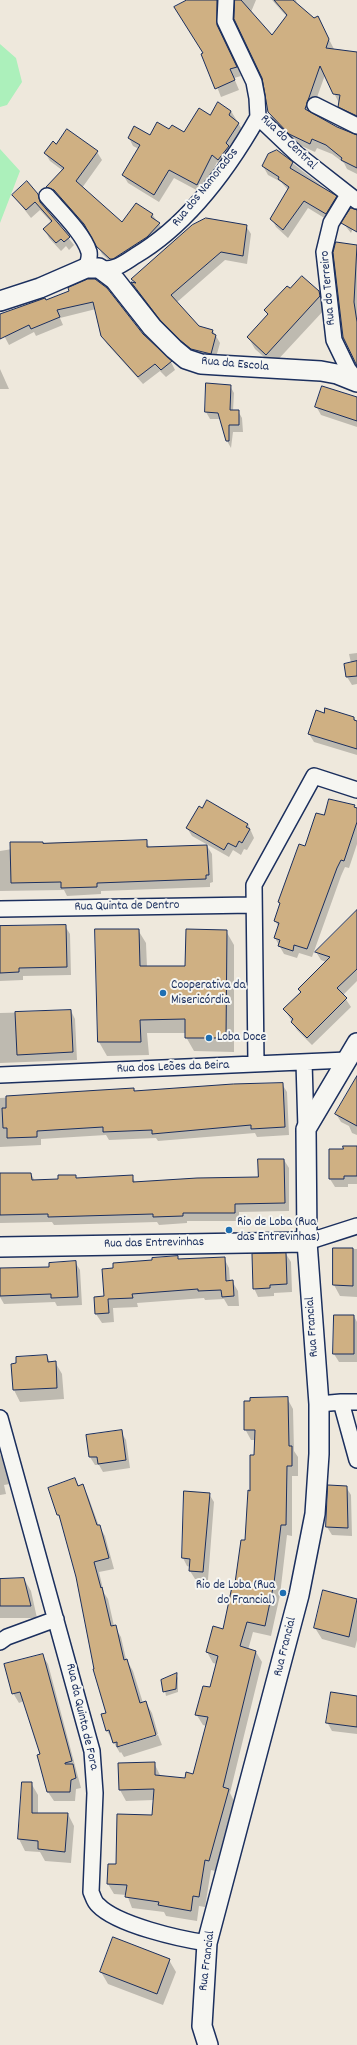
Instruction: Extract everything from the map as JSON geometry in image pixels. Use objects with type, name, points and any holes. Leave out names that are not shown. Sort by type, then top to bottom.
[{"type":"street","name":"Rua do Central","points":[[226,0],[225,21],[254,82],[258,117],[297,154],[352,198]]},
{"type":"street","points":[[315,105],[357,126]]},
{"type":"street","name":"Rua dos Namorados","points":[[94,268],[113,270],[157,243],[179,224],[224,170],[243,143],[258,117]]},
{"type":"street","points":[[0,301],[94,268],[89,260],[89,252],[80,236],[47,196]]},
{"type":"street","name":"Rua do Terreiro","points":[[352,198],[331,223],[324,252],[334,340],[348,369],[357,381]]},
{"type":"street","name":"Rua da Escola","points":[[94,268],[114,280],[152,327],[186,359],[201,364],[212,365],[315,370],[337,374],[357,381]]},
{"type":"street","points":[[256,1064],[253,905],[254,885],[314,776],[357,790]]},
{"type":"street","name":"Rua Quinta de Dentro","points":[[0,910],[253,905]]},
{"type":"street","points":[[306,1129],[357,1043]]},
{"type":"street","name":"Rua dos Leões da Beira","points":[[0,1076],[347,1060]]},
{"type":"street","points":[[304,1062],[306,1129]]},
{"type":"street","name":"Rua Francial","points":[[208,2045],[202,2026],[207,1944],[305,1570],[315,1514],[319,1454],[318,1404],[307,1242],[306,1129]]},
{"type":"street","points":[[307,1242],[357,1226]]},
{"type":"street","name":"Rua das Entrevinhas","points":[[0,1247],[307,1242]]},
{"type":"street","points":[[341,1402],[357,1460]]},
{"type":"street","points":[[318,1404],[357,1402]]},
{"type":"street","name":"Rua da Quinta de Fora","points":[[0,1418],[90,1744],[95,1772],[95,1820],[91,1892],[96,1904],[108,1913],[156,1932],[207,1944]]},
{"type":"street","points":[[0,1642],[7,1637],[56,1619]]},
{"type":"green space","points":[[0,44],[16,58],[22,82],[7,105],[0,107]]},
{"type":"green space","points":[[0,149],[20,171],[0,223]]},
{"type":"building","points":[[187,0],[217,0],[217,25],[237,67],[230,69],[235,80],[215,89],[201,54],[203,53],[174,7]]},
{"type":"building","points":[[235,0],[241,0],[272,35],[287,15],[274,0],[293,0],[314,18],[318,16],[329,39],[326,48],[357,52],[357,116],[338,107],[340,95],[333,94],[320,66],[305,109],[337,127],[357,135],[357,168],[341,160],[342,158],[326,145],[312,139],[310,144],[289,134],[268,112],[262,78],[234,19]]},
{"type":"building","points":[[218,102],[231,111],[229,115],[239,123],[226,143],[229,146],[218,160],[212,155],[197,185],[169,170],[154,195],[122,175],[140,145],[128,138],[134,126],[150,135],[157,122],[169,129],[172,125],[184,132],[199,108],[210,115]]},
{"type":"building","points":[[67,129],[98,151],[76,181],[122,222],[136,203],[153,214],[151,217],[160,223],[147,237],[113,259],[110,259],[96,246],[84,224],[54,190],[46,187],[64,168],[44,153],[53,141],[56,144]]},
{"type":"building","points":[[277,150],[293,162],[290,168],[337,196],[326,214],[304,201],[283,230],[270,219],[289,187],[278,179],[279,177],[262,166],[268,154]]},
{"type":"building","points":[[27,181],[38,194],[40,202],[70,237],[64,242],[61,239],[56,243],[43,229],[52,221],[35,202],[26,210],[12,195]]},
{"type":"building","points":[[351,208],[357,210],[357,232],[341,223]]},
{"type":"building","points":[[206,218],[247,225],[243,256],[221,252],[171,295],[199,326],[213,330],[212,333],[216,335],[211,354],[191,349],[181,341],[160,320],[131,282],[136,283],[131,279],[192,225]]},
{"type":"building","points":[[336,242],[357,245],[354,302],[357,322],[357,366],[343,337],[333,253]]},
{"type":"building","points":[[302,276],[319,291],[320,296],[266,355],[247,337],[268,314],[264,310],[287,286],[290,288]]},
{"type":"building","points":[[88,279],[95,279],[107,288],[143,334],[172,361],[161,370],[155,364],[138,377],[101,336],[93,302],[57,310],[60,317],[31,329],[29,325],[0,339],[0,314],[45,298],[46,300],[69,291],[68,288]]},
{"type":"building","points":[[206,383],[231,385],[230,410],[239,410],[239,425],[229,425],[229,441],[226,441],[218,413],[205,412]]},
{"type":"building","points":[[322,386],[357,397],[357,421],[315,407]]},
{"type":"building","points":[[357,661],[357,676],[346,677],[344,664]]},
{"type":"building","points":[[325,708],[354,717],[354,720],[357,721],[357,749],[308,734],[316,710],[324,713]]},
{"type":"building","points":[[329,799],[355,805],[354,807],[357,808],[357,822],[344,861],[341,860],[337,868],[307,949],[294,945],[293,951],[278,946],[280,940],[274,938],[279,923],[274,921],[280,903],[278,902],[299,844],[305,846],[316,813],[324,815]]},
{"type":"building","points":[[207,800],[248,824],[246,827],[250,829],[242,843],[239,841],[236,847],[228,843],[224,850],[186,828],[199,806],[202,808]]},
{"type":"building","points":[[147,840],[147,847],[207,845],[209,875],[206,875],[206,879],[97,883],[97,887],[61,888],[61,882],[11,883],[10,842],[43,843]]},
{"type":"building","points":[[357,910],[357,969],[337,988],[347,998],[307,1038],[291,1022],[293,1019],[283,1009],[301,992],[298,989],[330,957],[315,952]]},
{"type":"building","points":[[66,925],[67,967],[19,968],[19,972],[0,973],[0,926]]},
{"type":"building","points":[[95,929],[139,929],[140,966],[185,966],[186,929],[227,930],[226,1038],[185,1038],[185,1019],[140,1020],[141,1042],[98,1042]]},
{"type":"building","points":[[71,1010],[73,1052],[17,1055],[15,1012]]},
{"type":"building","points":[[357,1076],[357,1126],[335,1114]]},
{"type":"building","points":[[283,1083],[285,1127],[251,1129],[251,1125],[152,1134],[152,1130],[103,1132],[103,1127],[37,1131],[37,1137],[7,1138],[7,1128],[3,1128],[2,1108],[6,1108],[6,1096],[134,1088],[134,1091],[233,1084]]},
{"type":"building","points":[[343,1146],[357,1146],[357,1176],[344,1176],[344,1179],[329,1179],[329,1149],[343,1149]]},
{"type":"building","points":[[258,1159],[284,1159],[285,1203],[235,1204],[235,1213],[183,1213],[183,1216],[153,1217],[153,1214],[48,1217],[48,1214],[0,1215],[0,1173],[31,1173],[32,1180],[58,1179],[58,1175],[76,1175],[76,1178],[133,1175],[133,1182],[197,1178],[258,1177]]},
{"type":"building","points":[[333,1248],[353,1248],[353,1286],[333,1285]]},
{"type":"building","points":[[286,1253],[287,1284],[270,1285],[270,1288],[253,1289],[252,1254]]},
{"type":"building","points":[[178,1256],[178,1259],[225,1257],[226,1281],[233,1280],[234,1296],[222,1297],[221,1290],[198,1291],[198,1289],[132,1294],[133,1298],[108,1299],[109,1313],[95,1314],[94,1297],[104,1296],[102,1269],[113,1268],[113,1263]]},
{"type":"building","points":[[76,1261],[78,1297],[51,1298],[51,1294],[0,1296],[0,1268],[49,1267],[49,1263]]},
{"type":"building","points":[[334,1315],[354,1315],[354,1354],[333,1354]]},
{"type":"building","points":[[47,1355],[48,1362],[56,1361],[57,1388],[13,1390],[11,1364],[16,1363],[16,1357]]},
{"type":"building","points":[[288,1397],[289,1446],[292,1446],[292,1466],[287,1466],[286,1525],[281,1525],[274,1583],[265,1626],[247,1622],[240,1646],[256,1651],[223,1787],[229,1789],[209,1861],[205,1860],[199,1897],[193,1896],[191,1911],[158,1905],[159,1902],[125,1897],[127,1885],[107,1884],[108,1864],[116,1864],[117,1814],[152,1815],[154,1789],[119,1790],[118,1763],[155,1762],[155,1775],[185,1778],[186,1772],[193,1774],[208,1717],[195,1715],[203,1686],[210,1687],[218,1656],[206,1652],[213,1626],[223,1629],[233,1582],[235,1583],[241,1540],[245,1540],[248,1490],[250,1491],[250,1455],[254,1455],[255,1430],[244,1430],[244,1401],[250,1401],[250,1398]]},
{"type":"building","points":[[122,1430],[126,1460],[98,1464],[97,1457],[89,1457],[86,1435]]},
{"type":"building","points":[[75,1478],[78,1486],[83,1484],[97,1525],[100,1525],[109,1558],[94,1562],[101,1588],[102,1587],[111,1626],[116,1625],[124,1660],[127,1659],[140,1703],[146,1701],[156,1735],[117,1747],[117,1742],[113,1743],[109,1730],[106,1731],[101,1714],[106,1713],[93,1669],[76,1577],[59,1515],[57,1515],[48,1488]]},
{"type":"building","points":[[328,1485],[347,1486],[348,1528],[326,1527]]},
{"type":"building","points":[[184,1491],[210,1493],[203,1572],[189,1571],[190,1559],[182,1558]]},
{"type":"building","points":[[24,1578],[31,1606],[0,1606],[0,1579]]},
{"type":"building","points":[[323,1590],[357,1599],[349,1637],[314,1628]]},
{"type":"building","points":[[43,1654],[72,1761],[65,1764],[73,1764],[76,1778],[71,1780],[70,1792],[47,1792],[37,1755],[40,1754],[20,1692],[12,1694],[4,1664]]},
{"type":"building","points":[[177,1673],[176,1689],[163,1692],[161,1680]]},
{"type":"building","points":[[331,1692],[357,1696],[357,1727],[326,1723]]},
{"type":"building","points":[[22,1782],[32,1782],[32,1813],[68,1813],[65,1852],[38,1849],[38,1841],[18,1839]]},
{"type":"building","points":[[113,1937],[170,1959],[157,1994],[100,1972]]},
{"type":"place","name":"Cooperativa da Misericórdia","points":[[163,993]]},
{"type":"place","name":"Loba Doce","points":[[209,1038]]},
{"type":"place","name":"Rio de Loba (Rua das Entrevinhas)","points":[[229,1230]]},
{"type":"place","name":"Rio de Loba (Rua do Francial)","points":[[283,1593]]}]
